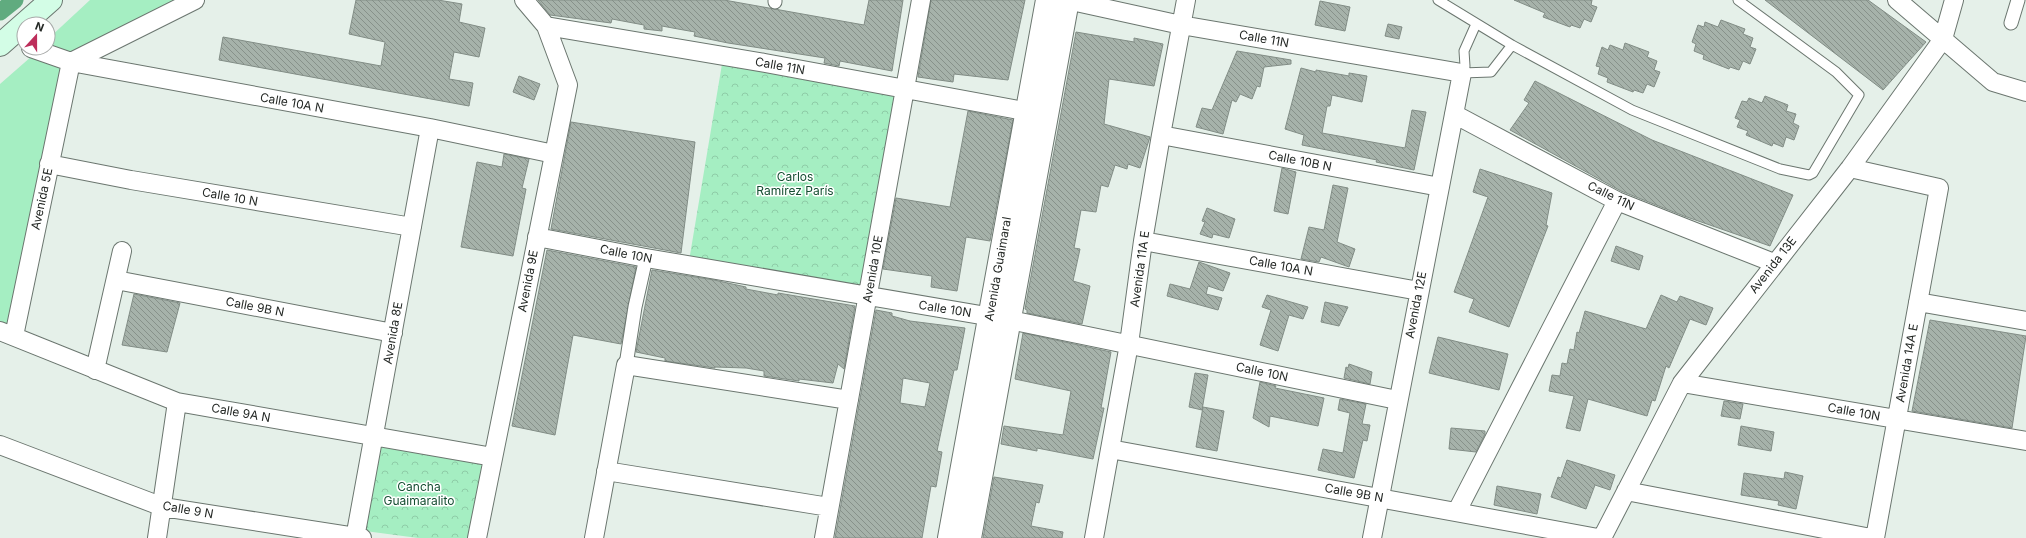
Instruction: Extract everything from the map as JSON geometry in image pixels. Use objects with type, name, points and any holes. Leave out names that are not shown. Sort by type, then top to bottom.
[{"type":"main road","points":[[10,43],[51,0]]},
{"type":"street","points":[[71,62],[195,0]]},
{"type":"street","points":[[524,0],[546,26]]},
{"type":"street","name":"Avenida 10E","points":[[824,538],[921,0]]},
{"type":"street","name":"Avenida Guaimaral","points":[[1037,113],[1047,0]]},
{"type":"street","name":"Calle 11N","points":[[1067,0],[1181,24],[1462,73]]},
{"type":"street","name":"Avenida Guaimaral","points":[[970,538],[1000,318],[1037,113],[1067,0]]},
{"type":"street","name":"Avenida 11A E","points":[[1094,538],[1129,344],[1143,241],[1161,135],[1186,0]]},
{"type":"street","points":[[1897,0],[1993,82],[2026,92]]},
{"type":"street","name":"Avenida 13E","points":[[1602,538],[1682,383],[1774,263],[1850,168],[1943,39],[1954,0]]},
{"type":"street","points":[[2011,22],[2018,0]]},
{"type":"street","name":"Calle 11N","points":[[546,26],[906,88],[1037,113]]},
{"type":"street","name":"Avenida 9E","points":[[477,538],[568,85],[546,26]]},
{"type":"street","name":"Calle 10A N","points":[[54,56],[71,62],[430,128],[554,154]]},
{"type":"street","name":"Avenida 5E","points":[[7,334],[50,164],[71,62]]},
{"type":"street","name":"Avenida 12E","points":[[1372,538],[1397,400],[1462,73]]},
{"type":"street","name":"Calle 11N","points":[[1454,114],[1617,201],[1774,263]]},
{"type":"street","name":"Avenida 8E","points":[[358,538],[374,436],[430,128]]},
{"type":"street","name":"Calle 10B N","points":[[1161,135],[1440,187]]},
{"type":"street","name":"Calle 10 N","points":[[50,164],[130,180],[412,227]]},
{"type":"street","name":"Avenida 14A E","points":[[1850,168],[1939,188],[1875,538]]},
{"type":"street","points":[[1457,511],[1617,201]]},
{"type":"street","name":"Calle 10N","points":[[537,236],[646,258],[1000,318],[1397,400]]},
{"type":"street","name":"Calle 10A N","points":[[1143,241],[1419,291]]},
{"type":"street","points":[[95,370],[122,251]]},
{"type":"street","points":[[594,538],[626,365],[634,307],[646,258]]},
{"type":"street","name":"Calle 9B N","points":[[116,280],[393,333]]},
{"type":"street","points":[[1918,302],[2026,321]]},
{"type":"street","name":"Avenida Guaimaral","points":[[949,538],[1000,318]]},
{"type":"street","name":"Calle 9A N","points":[[7,334],[177,402],[493,457]]},
{"type":"street","points":[[626,365],[849,400]]},
{"type":"street","name":"Calle 10N","points":[[1682,383],[2026,441]]},
{"type":"street","points":[[157,538],[163,507],[177,402]]},
{"type":"street","name":"Calle 9 N","points":[[0,446],[163,507],[358,538]]},
{"type":"street","name":"Calle 9B N","points":[[1110,449],[1457,511],[1598,538]]},
{"type":"street","points":[[606,471],[829,507]]},
{"type":"street","points":[[1626,491],[1871,538]]},
{"type":"lane","points":[[1438,0],[1512,45],[1632,110],[1780,169],[1809,175],[1814,173],[1859,95],[1836,72],[1738,0]]},
{"type":"lane","points":[[1476,24],[1464,51],[1465,66],[1462,73],[1491,72],[1512,45]]},
{"type":"green space","points":[[90,0],[181,0],[72,56],[56,51],[56,32]]},
{"type":"green space","points":[[32,56],[65,66],[10,330],[0,326],[0,84]]},
{"type":"green space","name":"Carlos Ramírez París","points":[[722,64],[902,93],[870,291],[689,261]]},
{"type":"green space","name":"Cancha Guaimaralito","points":[[382,444],[485,461],[470,538],[418,538],[365,531]]},
{"type":"building","points":[[356,0],[438,0],[462,4],[459,22],[485,28],[479,57],[454,52],[449,79],[473,83],[469,106],[219,60],[223,37],[381,66],[385,42],[349,34]]},
{"type":"building","points":[[538,0],[724,0],[864,25],[869,0],[903,0],[892,71],[840,61],[839,66],[824,63],[825,58],[728,43],[694,36],[695,32],[662,26],[662,31],[644,29],[644,25],[612,19],[611,23],[550,15]]},
{"type":"building","points":[[931,0],[1025,0],[1008,80],[954,74],[953,82],[918,77]]},
{"type":"building","points":[[1514,0],[1592,0],[1591,5],[1597,7],[1591,22],[1584,19],[1580,28],[1571,25],[1570,27],[1543,17],[1545,13]]},
{"type":"building","points":[[1765,0],[1868,0],[1926,42],[1883,90]]},
{"type":"building","points":[[1320,1],[1350,7],[1345,31],[1315,25]]},
{"type":"building","points":[[1721,20],[1745,29],[1743,34],[1753,38],[1750,47],[1756,49],[1750,64],[1743,61],[1739,70],[1730,67],[1729,69],[1703,59],[1704,55],[1694,51],[1696,44],[1692,42],[1698,25],[1704,27],[1705,22],[1718,27]]},
{"type":"building","points":[[1388,24],[1402,27],[1399,39],[1385,36]]},
{"type":"building","points":[[1076,32],[1134,42],[1134,38],[1163,44],[1154,86],[1109,79],[1104,124],[1150,137],[1140,168],[1128,164],[1127,169],[1115,165],[1108,187],[1101,185],[1096,212],[1081,210],[1074,248],[1080,249],[1073,281],[1090,286],[1082,324],[1027,313],[1027,310],[1025,309]]},
{"type":"building","points":[[1625,43],[1649,52],[1647,57],[1657,61],[1654,70],[1660,72],[1654,87],[1647,84],[1643,93],[1634,90],[1633,92],[1607,82],[1608,78],[1598,74],[1600,67],[1596,66],[1602,47],[1608,50],[1610,45],[1623,50]]},
{"type":"building","points":[[1237,51],[1291,60],[1291,64],[1264,67],[1260,87],[1257,86],[1252,99],[1240,94],[1236,102],[1232,100],[1223,134],[1196,127],[1202,108],[1212,110]]},
{"type":"building","points":[[1301,68],[1316,72],[1316,70],[1349,76],[1349,73],[1367,76],[1362,102],[1332,95],[1330,106],[1327,106],[1322,133],[1405,148],[1412,110],[1426,112],[1414,170],[1376,162],[1377,160],[1302,145],[1304,135],[1285,129]]},
{"type":"building","points":[[519,76],[540,84],[534,100],[513,92]]},
{"type":"building","points":[[1535,81],[1652,140],[1793,195],[1770,246],[1684,216],[1621,191],[1510,130],[1529,103],[1524,100]]},
{"type":"building","points":[[1765,96],[1788,105],[1786,111],[1796,114],[1793,123],[1799,126],[1794,140],[1786,137],[1783,147],[1773,143],[1772,146],[1746,135],[1748,131],[1737,127],[1740,120],[1735,118],[1742,101],[1747,102],[1749,98],[1762,103]]},
{"type":"building","points":[[968,111],[1013,120],[990,241],[966,237],[957,291],[931,287],[932,276],[883,269],[896,198],[950,207]]},
{"type":"building","points":[[571,122],[695,142],[681,253],[551,229]]},
{"type":"building","points":[[504,154],[529,159],[522,188],[526,189],[513,256],[461,247],[477,162],[502,167]]},
{"type":"building","points":[[1282,168],[1296,172],[1288,214],[1274,211]]},
{"type":"building","points":[[1480,169],[1552,193],[1546,225],[1548,226],[1509,327],[1469,312],[1474,299],[1454,292],[1488,197],[1473,192]]},
{"type":"building","points":[[1333,185],[1348,188],[1337,242],[1355,249],[1349,267],[1321,257],[1319,262],[1301,259],[1309,227],[1324,230]]},
{"type":"building","points":[[1207,208],[1235,219],[1229,238],[1213,234],[1212,238],[1200,234],[1205,222],[1202,221]]},
{"type":"building","points":[[1616,246],[1643,256],[1639,270],[1611,261]]},
{"type":"building","points":[[547,250],[636,267],[621,344],[573,335],[555,435],[512,426]]},
{"type":"building","points":[[1199,262],[1230,273],[1223,291],[1208,286],[1206,294],[1222,298],[1218,310],[1167,296],[1170,284],[1190,289]]},
{"type":"building","points":[[652,270],[714,280],[746,287],[746,289],[778,295],[778,293],[855,306],[844,369],[838,364],[833,383],[799,379],[799,381],[764,376],[764,371],[746,368],[715,368],[665,361],[665,358],[636,352]]},
{"type":"building","points":[[134,294],[180,303],[167,352],[122,345]]},
{"type":"building","points":[[1267,295],[1308,307],[1303,319],[1289,315],[1278,351],[1260,345],[1271,310],[1262,307]]},
{"type":"building","points":[[1661,295],[1677,302],[1680,296],[1713,308],[1706,325],[1690,319],[1669,368],[1666,366],[1655,401],[1652,400],[1647,416],[1588,399],[1580,431],[1566,428],[1574,396],[1549,391],[1552,375],[1560,376],[1562,363],[1567,364],[1570,349],[1574,350],[1577,332],[1579,333],[1585,311],[1646,329]]},
{"type":"building","points":[[1325,302],[1348,307],[1339,326],[1321,322]]},
{"type":"building","points":[[876,310],[892,313],[892,316],[910,321],[965,328],[957,370],[954,370],[937,451],[942,452],[936,487],[931,486],[922,538],[835,538]],"holes":[[[903,378],[930,383],[925,407],[900,403]]]},
{"type":"building","points":[[1930,320],[2026,336],[2012,428],[1912,411]]},
{"type":"building","points":[[1023,333],[1111,352],[1101,408],[1104,408],[1093,459],[1037,448],[1037,451],[1001,444],[1004,426],[1063,435],[1071,391],[1015,379]]},
{"type":"building","points":[[1438,337],[1508,354],[1499,390],[1429,373]]},
{"type":"building","points":[[1349,364],[1372,372],[1370,384],[1344,378],[1346,367],[1348,368]]},
{"type":"building","points":[[1195,373],[1208,375],[1202,410],[1189,407]]},
{"type":"building","points":[[1260,382],[1276,386],[1275,388],[1324,398],[1318,426],[1270,416],[1269,427],[1253,418]]},
{"type":"building","points":[[1340,399],[1366,404],[1362,424],[1370,425],[1367,441],[1363,440],[1354,478],[1318,470],[1323,449],[1343,453],[1350,413],[1338,410]]},
{"type":"building","points":[[1724,401],[1743,404],[1740,419],[1721,416]]},
{"type":"building","points":[[1203,407],[1224,411],[1217,451],[1196,447]]},
{"type":"building","points":[[1741,426],[1774,432],[1771,451],[1738,445]]},
{"type":"building","points":[[1451,428],[1485,431],[1476,452],[1449,449]]},
{"type":"building","points":[[1567,460],[1615,475],[1610,490],[1595,485],[1586,509],[1551,497],[1558,477],[1561,478]]},
{"type":"building","points":[[1785,472],[1803,476],[1796,509],[1778,505],[1779,501],[1741,495],[1744,473],[1784,479]]},
{"type":"building","points":[[994,477],[1043,485],[1039,503],[1036,502],[1031,526],[1063,532],[1062,538],[983,538]]},
{"type":"building","points":[[1497,486],[1541,494],[1537,514],[1494,505]]},
{"type":"waterway","points":[[0,12],[15,0]]}]
